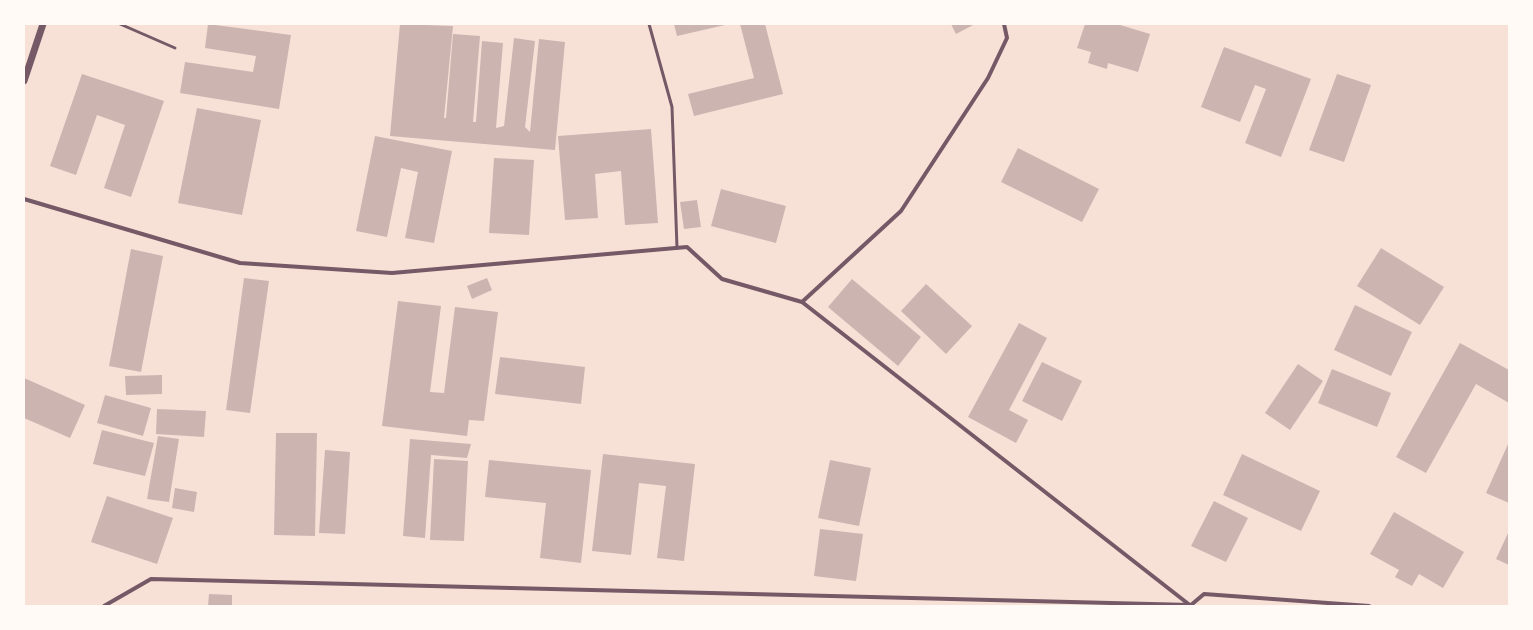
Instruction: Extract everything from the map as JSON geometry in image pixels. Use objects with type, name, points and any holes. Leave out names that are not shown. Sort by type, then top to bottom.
[{"type":"street","points":[[24,81],[43,24]]},
{"type":"street","points":[[802,302],[901,210],[988,78],[1007,38],[1004,24]]},
{"type":"street","points":[[24,199],[240,263],[392,274],[687,246],[722,279],[802,302],[1191,605]]},
{"type":"street","points":[[104,606],[151,579],[1191,605],[1204,594],[1370,606]]},
{"type":"lane","points":[[120,24],[175,48]]},
{"type":"lane","points":[[649,24],[672,107],[677,248]]},
{"type":"building","points":[[208,24],[291,35],[279,109],[180,93],[185,62],[253,72],[256,56],[205,48]]},
{"type":"building","points":[[400,24],[453,26],[444,118],[446,118],[453,34],[480,36],[473,122],[476,122],[482,41],[503,43],[496,128],[504,126],[514,38],[535,41],[525,127],[530,132],[539,39],[565,42],[555,150],[390,136]]},
{"type":"building","points":[[674,24],[725,24],[725,25],[677,36]]},
{"type":"building","points":[[740,24],[765,24],[783,94],[694,116],[688,94],[754,78]]},
{"type":"building","points":[[951,24],[975,24],[956,34]]},
{"type":"building","points":[[1085,24],[1117,24],[1150,34],[1138,72],[1108,63],[1107,69],[1088,63],[1091,52],[1077,48]]},
{"type":"building","points":[[1224,47],[1311,79],[1281,157],[1245,143],[1266,89],[1255,85],[1240,122],[1201,107]]},
{"type":"building","points":[[82,74],[164,101],[131,197],[104,188],[125,125],[97,115],[76,175],[50,166]]},
{"type":"building","points":[[1337,74],[1371,85],[1344,162],[1309,150]]},
{"type":"building","points":[[197,108],[261,120],[242,215],[178,203]]},
{"type":"building","points":[[651,129],[658,223],[625,225],[621,171],[595,174],[598,218],[565,220],[558,136]]},
{"type":"building","points":[[375,136],[452,151],[434,243],[405,238],[418,172],[401,168],[387,237],[356,231]]},
{"type":"building","points":[[1018,148],[1099,189],[1082,222],[1001,182]]},
{"type":"building","points":[[494,158],[534,160],[529,235],[489,233]]},
{"type":"building","points":[[721,189],[786,206],[776,243],[711,226]]},
{"type":"building","points":[[697,200],[701,227],[684,229],[680,202]]},
{"type":"building","points":[[1381,248],[1444,287],[1420,325],[1357,286]]},
{"type":"building","points":[[131,249],[163,256],[141,372],[109,366]]},
{"type":"building","points":[[244,278],[269,281],[250,413],[226,410]]},
{"type":"building","points":[[487,278],[492,290],[472,299],[467,286]]},
{"type":"building","points":[[852,279],[921,337],[898,366],[828,307]]},
{"type":"building","points":[[926,284],[972,326],[946,354],[901,311]]},
{"type":"building","points":[[398,301],[441,306],[430,392],[444,393],[455,307],[498,312],[484,421],[469,420],[467,436],[382,426]]},
{"type":"building","points":[[1355,305],[1412,332],[1391,376],[1334,350]]},
{"type":"building","points":[[1019,323],[1047,338],[1009,410],[1028,420],[1016,443],[968,417]]},
{"type":"building","points":[[1460,343],[1509,370],[1509,403],[1476,384],[1426,473],[1396,457]]},
{"type":"building","points":[[500,357],[585,367],[581,404],[495,394]]},
{"type":"building","points":[[1042,362],[1082,381],[1062,421],[1022,401]]},
{"type":"building","points":[[1298,364],[1323,381],[1290,430],[1265,413]]},
{"type":"building","points":[[1332,369],[1391,393],[1377,427],[1318,403]]},
{"type":"building","points":[[162,375],[162,394],[126,395],[125,376]]},
{"type":"building","points":[[24,378],[85,405],[70,438],[24,418]]},
{"type":"building","points":[[105,395],[151,408],[143,436],[97,423]]},
{"type":"building","points":[[157,409],[206,411],[204,437],[156,434]]},
{"type":"building","points":[[102,430],[154,443],[145,476],[93,464]]},
{"type":"building","points":[[276,433],[317,433],[315,536],[274,535]]},
{"type":"building","points":[[158,436],[179,439],[169,502],[147,499]]},
{"type":"building","points":[[410,439],[471,444],[467,458],[431,455],[425,538],[403,536]]},
{"type":"building","points":[[1509,442],[1509,503],[1486,493]]},
{"type":"building","points":[[325,450],[350,452],[345,534],[319,533]]},
{"type":"building","points":[[603,454],[695,464],[684,561],[657,558],[666,486],[639,483],[631,555],[592,551]]},
{"type":"building","points":[[1242,454],[1320,491],[1301,531],[1223,495]]},
{"type":"building","points":[[434,459],[468,461],[464,541],[430,540]]},
{"type":"building","points":[[489,460],[591,470],[581,563],[540,558],[546,503],[485,497]]},
{"type":"building","points":[[830,460],[871,468],[859,526],[818,518]]},
{"type":"building","points":[[175,488],[197,492],[194,512],[172,508]]},
{"type":"building","points":[[107,496],[173,518],[157,564],[91,542]]},
{"type":"building","points":[[1214,501],[1248,518],[1226,562],[1191,546]]},
{"type":"building","points":[[1394,512],[1464,552],[1443,588],[1419,574],[1412,586],[1395,577],[1399,570],[1370,554]]},
{"type":"building","points":[[820,529],[863,534],[856,581],[814,576]]},
{"type":"building","points":[[1509,531],[1509,565],[1496,559]]},
{"type":"building","points":[[209,594],[232,595],[232,606],[208,606]]}]
